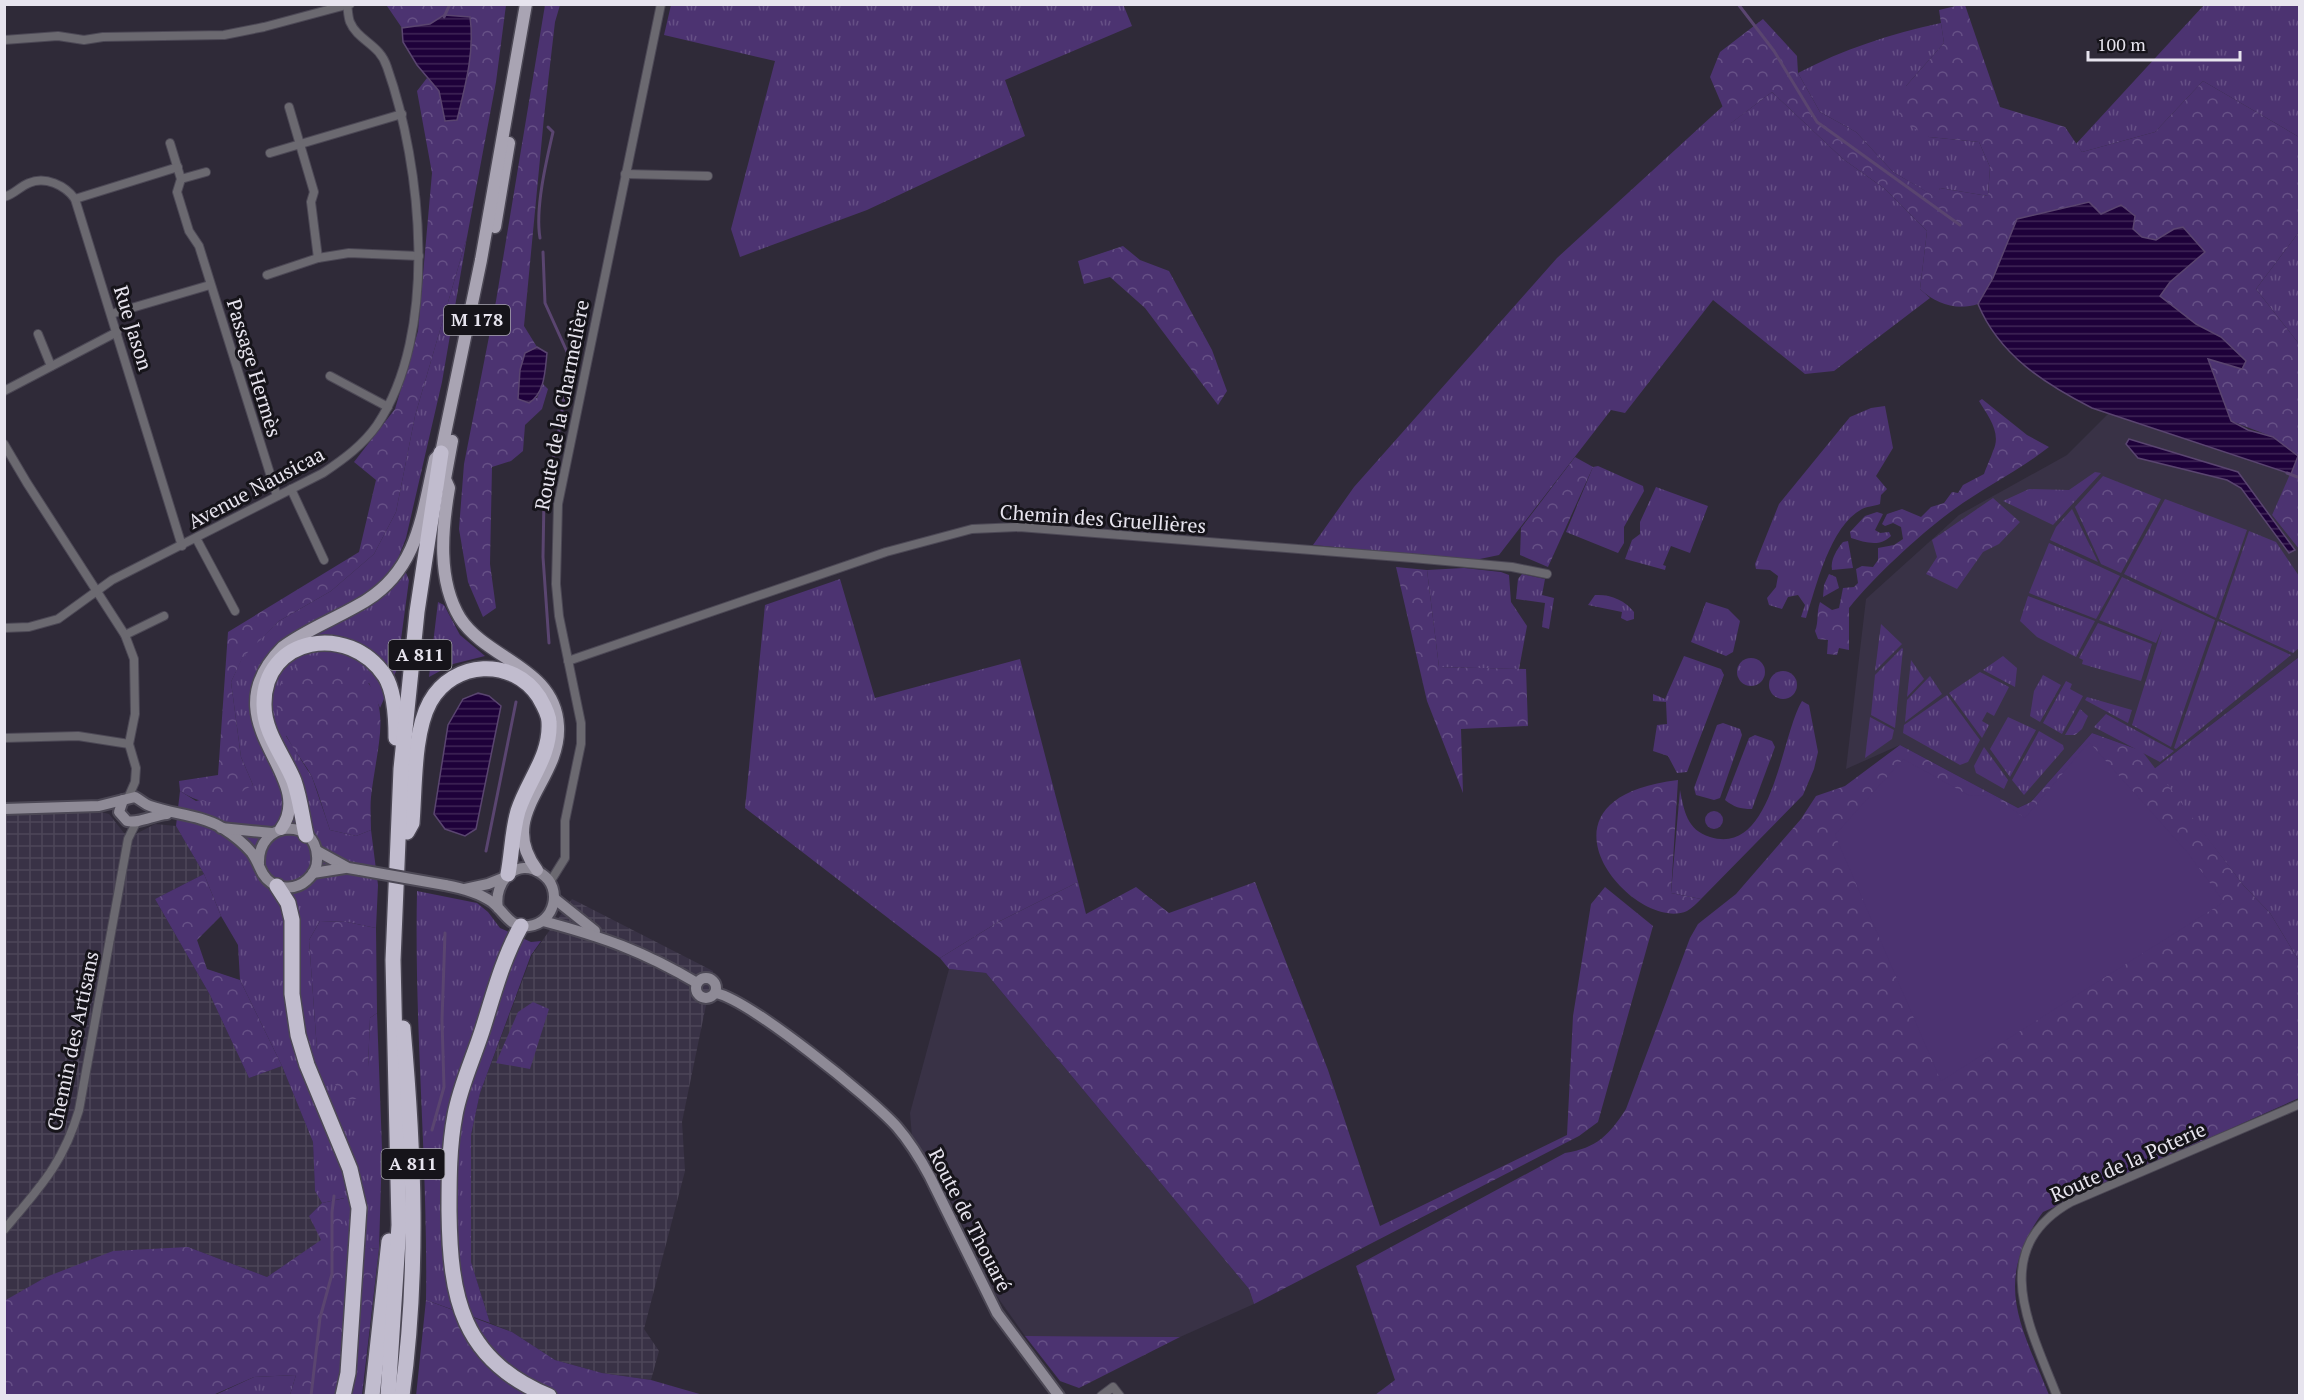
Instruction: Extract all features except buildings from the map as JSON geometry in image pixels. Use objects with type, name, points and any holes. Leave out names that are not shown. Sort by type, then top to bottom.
[{"type":"highway","name":"A 811","points":[[388,1395],[398,1270],[398,1149],[393,960],[401,769],[417,612],[441,453]]},
{"type":"highway","name":"A 811","points":[[402,1395],[409,1334],[414,1226],[413,1152],[403,1028],[407,832],[415,702],[431,561],[445,479]]},
{"type":"highway","points":[[306,835],[297,790],[266,726],[264,704],[267,684],[279,663],[295,649],[316,642],[329,641],[349,645],[367,655],[386,677],[393,699],[397,756],[401,769]]},
{"type":"highway","points":[[407,832],[412,823],[422,726],[430,703],[443,685],[455,676],[473,669],[490,667],[507,671],[533,688],[549,720],[544,758],[519,810],[506,876]]},
{"type":"highway","points":[[277,885],[288,903],[292,920],[292,994],[298,1035],[307,1065],[350,1169],[359,1208],[349,1362],[343,1395]]},
{"type":"highway","points":[[521,926],[500,974],[455,1113],[450,1154],[449,1254],[457,1301],[470,1333],[493,1360],[525,1386],[549,1395]]},
{"type":"highway","points":[[372,1395],[386,1278],[392,1160],[398,1149]]},
{"type":"main road","name":"M 178","points":[[441,453],[515,76],[526,4]]},
{"type":"main road","name":"M 178","points":[[445,479],[504,180],[516,93],[515,76]]},
{"type":"main road","points":[[259,864],[260,846],[289,814],[290,795],[258,724],[257,688],[263,673],[283,647],[367,600],[401,571],[412,549],[435,459],[441,453]]},
{"type":"main road","points":[[445,479],[449,488],[444,532],[444,565],[455,607],[470,630],[483,642],[536,678],[550,697],[557,717],[556,749],[530,804],[523,827],[522,847],[537,870],[550,882],[555,899],[603,936]]},
{"type":"main road","points":[[122,817],[125,799]]},
{"type":"main road","points":[[4,809],[99,806],[125,799],[222,828],[298,830],[306,835],[316,851],[348,868]]},
{"type":"main road","points":[[139,820],[144,810],[141,802]]},
{"type":"main road","points":[[99,806],[122,817],[139,820],[173,813]]},
{"type":"main road","points":[[222,828],[241,842],[259,864],[265,877],[285,887],[301,885],[313,873],[348,868],[465,889],[498,908],[504,916],[521,926],[543,921],[549,915],[555,899]]},
{"type":"main road","points":[[313,873],[316,851]]},
{"type":"main road","points":[[465,889],[488,884],[520,868],[537,870]]},
{"type":"main road","points":[[498,908],[497,892],[506,876]]},
{"type":"main road","points":[[543,921],[603,936]]},
{"type":"main road","name":"Route de Thouaré","points":[[603,936],[643,953],[697,983],[696,991],[700,997],[709,999],[716,993],[733,999],[773,1026],[858,1092],[897,1128],[919,1156],[997,1313],[1059,1395]]},
{"type":"street","name":"Route de la Charmelière","points":[[550,882],[565,858],[565,821],[581,744],[581,723],[568,662],[556,584],[558,504],[661,4]]},
{"type":"street","points":[[4,40],[58,36],[84,40],[103,37],[224,35],[348,5]]},
{"type":"street","name":"Avenue Nausicaa","points":[[4,627],[29,627],[58,619],[112,580],[323,473],[350,455],[376,426],[388,407],[404,368],[419,256],[414,180],[402,114],[382,56],[350,23],[348,5]]},
{"type":"street","points":[[289,106],[314,192],[311,202],[318,258]]},
{"type":"street","points":[[270,153],[402,114]]},
{"type":"street","points":[[170,143],[182,179],[206,172]]},
{"type":"street","points":[[4,197],[14,195],[30,182],[44,181],[60,184],[69,190],[75,199],[178,167]]},
{"type":"street","points":[[625,174],[708,176]]},
{"type":"street","name":"Passage Hermès","points":[[182,179],[177,192],[189,231],[199,246],[277,496]]},
{"type":"street","name":"Rue Jason","points":[[75,199],[182,546]]},
{"type":"street","points":[[267,275],[318,258],[349,253],[419,256]]},
{"type":"street","name":"Passage Hermès","points":[[111,314],[210,285]]},
{"type":"street","points":[[4,391],[117,332]]},
{"type":"street","points":[[38,334],[51,366]]},
{"type":"street","points":[[330,376],[388,407]]},
{"type":"street","points":[[4,444],[125,635],[134,659],[135,714],[129,744],[135,762],[135,782],[141,802]]},
{"type":"street","points":[[291,489],[324,560]]},
{"type":"street","name":"Chemin des Gruellières","points":[[568,662],[886,552],[972,529],[1019,527],[1412,558],[1512,567],[1547,574]]},
{"type":"street","points":[[196,538],[235,611]]},
{"type":"street","points":[[125,635],[164,616]]},
{"type":"street","points":[[4,738],[78,736],[129,744]]},
{"type":"street","points":[[125,799],[135,782]]},
{"type":"street","name":"Chemin des Artisans","points":[[122,817],[128,839]]},
{"type":"street","name":"Chemin des Artisans","points":[[4,1230],[56,1167],[70,1139],[80,1110],[128,839],[139,820]]},
{"type":"street","name":"Route de la Poterie","points":[[2057,1395],[2022,1300],[2022,1263],[2031,1236],[2041,1224],[2055,1211],[2071,1202],[2300,1104]]},
{"type":"street","points":[[1101,1395],[1113,1387],[1120,1395]]},
{"type":"shaded area","points":[[444,15],[470,17],[471,30],[468,69],[457,120],[445,121],[439,91],[417,65],[403,42],[402,28],[430,24]]},
{"type":"shaded area","points":[[2089,202],[2101,214],[2121,205],[2135,216],[2133,229],[2142,237],[2156,240],[2174,229],[2183,227],[2205,252],[2170,282],[2160,296],[2196,324],[2221,337],[2246,361],[2242,369],[2208,359],[2231,421],[2248,430],[2273,437],[2298,456],[2291,474],[2092,408],[2041,378],[2011,353],[1998,338],[1978,304],[1993,278],[2017,219]]},
{"type":"shaded area","points":[[537,347],[547,353],[545,374],[538,394],[529,403],[518,399],[520,370],[525,353]]},
{"type":"shaded area","points":[[2109,413],[2291,474],[2272,515],[2299,549],[2299,657],[2154,769],[2142,751],[2092,733],[2031,802],[2018,808],[1900,745],[1846,769],[1866,599],[1959,515],[2067,455]]},
{"type":"shaded area","points":[[2129,439],[2238,472],[2295,550],[2289,553],[2241,488],[2227,480],[2138,458],[2126,444]]},
{"type":"shaded area","points":[[478,693],[489,696],[501,706],[476,829],[465,836],[445,829],[434,814],[448,725],[463,699]]},
{"type":"shaded area","points":[[97,811],[109,814],[124,833],[134,835],[155,824],[176,826],[204,874],[155,899],[210,995],[249,1078],[282,1066],[313,1142],[315,1191],[322,1203],[309,1216],[322,1240],[267,1277],[188,1247],[46,1277],[5,1301],[4,814]]},
{"type":"shaded area","points":[[572,899],[713,971],[682,1122],[685,1171],[644,1329],[659,1351],[651,1380],[602,1373],[555,1360],[512,1332],[490,1323],[471,1262],[471,1135],[480,1093],[532,955]]},
{"type":"shaded area","points":[[949,969],[986,973],[1249,1289],[1254,1304],[1180,1337],[1025,1336],[996,1295],[943,1183],[912,1137],[910,1113]]},
{"type":"green space","points":[[394,4],[506,5],[496,82],[467,237],[415,416],[396,512],[374,554],[331,591],[279,621],[243,657],[231,682],[241,757],[253,785],[234,796],[217,802],[200,800],[180,791],[179,781],[218,775],[228,632],[359,552],[376,480],[354,462],[395,409],[418,331],[432,173],[417,91],[427,78],[439,90],[445,121],[457,120],[468,73],[470,17],[444,15],[430,24],[402,28],[387,6]]},
{"type":"green space","points":[[1123,4],[1132,26],[1005,80],[1025,136],[867,210],[740,257],[731,229],[775,61],[664,35],[671,5]]},
{"type":"green space","points":[[545,5],[560,5],[555,22],[544,117],[524,326],[537,347],[525,353],[520,370],[518,399],[537,398],[543,384],[548,389],[542,409],[525,425],[523,451],[511,461],[492,467],[490,564],[496,608],[483,617],[468,582],[459,529],[464,464],[496,301]]},
{"type":"green space","points":[[1965,5],[2000,107],[2065,127],[2082,152],[2155,132],[2203,81],[2299,137],[2299,232],[2256,289],[2299,344],[2299,549],[2272,515],[2298,456],[2273,437],[2231,421],[2208,358],[2242,369],[2245,361],[2221,337],[2196,324],[2160,296],[2170,282],[2205,252],[2174,229],[2156,240],[2142,237],[2133,229],[1993,278],[1978,304],[1962,307],[1947,305],[1933,299],[1920,289],[1927,231],[1885,189],[1843,159],[1772,92],[1730,124],[1710,77],[1720,52],[1763,19],[1797,56],[1798,73],[1820,112],[1856,132],[1893,172],[1936,197],[1940,188],[1988,196],[1990,167],[1979,142],[1929,137],[1898,119],[1906,86],[1944,43],[1939,10]]},
{"type":"green space","points":[[2204,5],[2299,5],[2299,137],[2203,81],[2155,132],[2082,152],[2076,144]]},
{"type":"green space","points":[[1941,23],[1944,43],[1906,86],[1929,137],[1979,142],[1990,167],[1988,196],[1940,188],[1937,198],[1893,172],[1856,132],[1820,112],[1798,73],[1868,43]]},
{"type":"green space","points":[[1772,92],[1843,159],[1885,189],[1927,231],[1920,289],[1930,298],[1834,371],[1805,374],[1713,300],[1625,413],[1611,410],[1499,555],[1475,560],[1313,545],[1354,487],[1557,258],[1723,106],[1731,123]]},
{"type":"green space","points":[[2299,232],[2299,344],[2256,289]]},
{"type":"green space","points":[[467,237],[442,382],[406,538],[399,556],[409,580],[397,669],[380,708],[369,683],[286,736],[312,777],[330,830],[356,836],[371,830],[378,885],[376,928],[347,922],[320,921],[309,940],[317,1050],[368,1067],[370,1018],[377,1013],[382,1149],[379,1249],[345,1247],[344,1198],[322,1203],[315,1191],[313,1142],[282,1066],[240,980],[238,945],[221,916],[204,874],[176,826],[180,791],[196,801],[253,785],[241,757],[231,682],[243,656],[279,621],[331,591],[374,554],[396,512],[415,416]]},
{"type":"green space","points":[[1123,246],[1140,260],[1169,271],[1212,350],[1227,391],[1218,405],[1145,308],[1110,277],[1084,284],[1078,261]]},
{"type":"green space","points":[[1982,399],[2027,435],[2049,447],[1949,513],[1896,558],[1849,608],[1849,650],[1839,648],[1837,655],[1827,654],[1828,640],[1818,639],[1815,631],[1820,602],[1832,610],[1839,608],[1843,588],[1854,587],[1858,583],[1856,569],[1862,566],[1873,567],[1878,560],[1878,548],[1894,545],[1903,539],[1901,527],[1893,523],[1885,526],[1882,524],[1887,514],[1902,509],[1921,517],[1931,507],[1944,503],[1952,492],[1958,493],[1963,485],[1984,474],[1996,438],[1993,425],[1979,401]]},
{"type":"green space","points":[[1885,406],[1893,448],[1876,476],[1887,489],[1881,495],[1880,504],[1862,509],[1841,529],[1826,558],[1806,618],[1801,617],[1805,605],[1798,595],[1788,597],[1782,609],[1769,605],[1767,598],[1776,587],[1778,576],[1770,570],[1756,569],[1755,564],[1779,504],[1850,417],[1871,408]]},
{"type":"green space","points":[[1575,457],[1593,467],[1548,567],[1520,555],[1521,528]]},
{"type":"green space","points":[[1598,466],[1643,486],[1644,491],[1624,527],[1624,543],[1618,553],[1566,532],[1593,467]]},
{"type":"green space","points":[[2095,472],[2101,473],[2053,525],[2003,501],[2029,489],[2069,490]]},
{"type":"green space","points":[[2103,476],[2161,499],[2121,573],[2101,564],[2075,507]]},
{"type":"green space","points":[[1656,487],[1708,506],[1690,553],[1671,546],[1663,565],[1666,566],[1665,570],[1625,559],[1632,540],[1640,534],[1640,522]]},
{"type":"green space","points":[[1993,498],[2020,522],[1999,544],[1983,552],[1957,589],[1926,574],[1937,557],[1932,540]]},
{"type":"green space","points":[[2165,499],[2247,530],[2216,618],[2124,574]]},
{"type":"green space","points":[[2072,509],[2098,562],[2050,540],[2056,527]]},
{"type":"green space","points":[[1877,512],[1883,514],[1875,530],[1880,533],[1889,532],[1891,536],[1877,543],[1851,538],[1850,532],[1865,516]]},
{"type":"green space","points":[[2249,531],[2276,542],[2299,576],[2299,648],[2293,653],[2219,619]]},
{"type":"green space","points":[[1848,541],[1853,568],[1832,570],[1836,551],[1843,542]]},
{"type":"green space","points":[[2049,543],[2120,576],[2096,619],[2029,593]]},
{"type":"green space","points":[[1396,567],[1427,570],[1439,667],[1526,669],[1528,726],[1461,729],[1463,793],[1427,701]]},
{"type":"green space","points":[[1464,568],[1509,575],[1511,602],[1527,626],[1519,669],[1439,667],[1427,570]]},
{"type":"green space","points":[[1522,574],[1545,579],[1542,595],[1554,598],[1549,629],[1542,627],[1545,603],[1516,599],[1518,579]]},
{"type":"green space","points":[[1829,574],[1836,577],[1839,588],[1823,597],[1824,585]]},
{"type":"green space","points":[[2122,577],[2215,620],[2171,747],[2132,725],[2162,629],[2156,643],[2099,620]]},
{"type":"green space","points":[[840,579],[875,698],[1020,659],[1078,882],[1000,921],[940,958],[745,808],[765,605]]},
{"type":"green space","points":[[1595,595],[1622,601],[1634,612],[1634,619],[1627,621],[1621,618],[1622,612],[1588,605]]},
{"type":"green space","points":[[2028,596],[2095,621],[2076,657],[2037,637],[2020,621]]},
{"type":"green space","points":[[438,602],[444,605],[460,635],[485,656],[453,664],[429,677]]},
{"type":"green space","points":[[1706,602],[1728,609],[1740,621],[1733,652],[1726,656],[1691,642]]},
{"type":"green space","points":[[2218,621],[2291,655],[2176,749],[2174,748]]},
{"type":"green space","points":[[2098,623],[2152,644],[2141,681],[2082,664],[2083,660],[2079,658]]},
{"type":"green space","points":[[1881,624],[1902,644],[1875,671]]},
{"type":"green space","points":[[1902,648],[1895,728],[1871,715],[1875,675]]},
{"type":"green space","points":[[322,656],[348,667],[365,680],[375,695],[380,712],[378,751],[371,797],[371,830],[356,836],[330,830],[312,777],[287,737],[278,709],[278,697],[286,676],[307,661]]},
{"type":"green space","points":[[1684,656],[1721,669],[1724,675],[1687,772],[1677,773],[1668,756],[1653,751],[1657,725],[1667,724],[1666,702],[1653,701],[1653,694],[1665,699]]},
{"type":"green space","points":[[2003,656],[2017,668],[2015,687],[1983,670]]},
{"type":"green space","points":[[2299,657],[2299,961],[2270,913],[2244,886],[2154,769]]},
{"type":"green space","points":[[1751,658],[1761,662],[1765,672],[1761,682],[1751,686],[1741,682],[1737,672],[1741,662]]},
{"type":"green space","points":[[1911,660],[1924,679],[1907,697]]},
{"type":"green space","points":[[1783,671],[1793,675],[1797,685],[1793,695],[1783,699],[1773,695],[1769,685],[1773,675]]},
{"type":"green space","points":[[1980,672],[2009,687],[1994,716],[1987,712],[1982,721],[1989,725],[1982,738],[1949,693]]},
{"type":"green space","points":[[2043,675],[2061,685],[2040,722],[2030,716],[2034,691]]},
{"type":"green space","points":[[1930,676],[1942,694],[1905,722],[1907,700]]},
{"type":"green space","points":[[2066,681],[2072,684],[2070,689],[2083,696],[2062,734],[2043,723]]},
{"type":"green space","points":[[1947,695],[1980,740],[1968,762],[1960,765],[1903,733],[1904,725]]},
{"type":"green space","points":[[2087,697],[2132,710],[2128,723],[2085,700]]},
{"type":"green space","points":[[1802,701],[1809,705],[1818,752],[1814,769],[1803,795],[1701,899],[1671,893],[1680,790],[1691,825],[1702,834],[1710,837],[1731,838],[1748,829],[1761,813],[1771,790],[1794,718]]},
{"type":"green space","points":[[2080,709],[2088,716],[2082,729],[2075,735],[2065,735]]},
{"type":"green space","points":[[2106,714],[2174,751],[2160,762],[2094,727]]},
{"type":"green space","points":[[1870,717],[1894,730],[1892,739],[1865,758]]},
{"type":"green space","points":[[2008,717],[2036,730],[2010,777],[1990,749]]},
{"type":"green space","points":[[1723,723],[1740,729],[1742,735],[1720,798],[1714,800],[1696,795],[1694,788],[1717,725]]},
{"type":"green space","points":[[2039,731],[2063,745],[2064,749],[2024,795],[2012,780]]},
{"type":"green space","points":[[2092,733],[2142,751],[2244,886],[2270,913],[2299,961],[2299,1098],[2043,1212],[2027,1237],[2018,1260],[2015,1282],[2016,1304],[2021,1325],[2049,1395],[1375,1395],[1395,1380],[1356,1266],[1565,1153],[1594,1144],[1608,1133],[1626,1109],[1690,938],[1698,924],[1736,894],[1801,819],[1816,796],[1845,786],[1900,745],[2018,808],[2031,802]]},
{"type":"green space","points":[[1755,735],[1772,741],[1775,747],[1752,809],[1741,808],[1725,800],[1749,738]]},
{"type":"green space","points":[[2089,742],[2187,852],[2224,902],[1941,1081],[1835,835],[1903,759],[1970,796],[1992,795],[2025,818]]},
{"type":"green space","points":[[1984,747],[2008,780],[2004,789],[1976,773],[1974,766]]},
{"type":"green space","points":[[1678,780],[1671,893],[1701,899],[1687,911],[1665,913],[1641,903],[1619,885],[1603,861],[1596,836],[1604,812],[1630,792]]},
{"type":"green space","points":[[1710,811],[1718,811],[1723,816],[1721,827],[1710,829],[1705,824],[1705,816]]},
{"type":"green space","points":[[204,874],[221,916],[197,940],[207,969],[240,980],[282,1066],[249,1078],[210,995],[155,899]]},
{"type":"green space","points":[[1078,882],[1086,914],[1136,887],[1169,913],[1255,882],[1328,1070],[1380,1226],[1567,1135],[1573,1016],[1591,904],[1605,887],[1653,926],[1598,1122],[1579,1136],[1254,1304],[1249,1289],[986,973],[949,969],[940,958],[1000,921]]},
{"type":"green space","points":[[417,891],[477,903],[488,912],[500,928],[531,942],[541,941],[531,955],[480,1093],[471,1135],[471,1262],[490,1323],[426,1300],[425,1198],[417,994]]},
{"type":"green space","points":[[320,921],[347,922],[376,928],[377,1013],[370,1018],[368,1067],[360,1099],[343,1099],[317,1050],[309,940]]},
{"type":"green space","points":[[533,1002],[549,1009],[530,1069],[496,1063],[518,1012]]},
{"type":"green space","points":[[345,1198],[345,1246],[379,1249],[362,1395],[290,1395],[296,1375],[254,1377],[213,1395],[5,1395],[4,1301],[46,1277],[113,1251],[188,1247],[267,1277],[321,1240],[309,1216],[322,1203]]},
{"type":"green space","points":[[426,1300],[512,1332],[555,1360],[602,1373],[651,1380],[703,1395],[416,1396]]},
{"type":"green space","points":[[1025,1336],[1180,1337],[1079,1388],[1060,1381]]},
{"type":"green space","points":[[296,1375],[290,1395],[213,1396],[254,1377]]},
{"type":"waterway","points":[[444,17],[450,4]]},
{"type":"waterway","points":[[1738,4],[1774,51],[1817,122],[1960,225]]},
{"type":"waterway","points":[[540,238],[540,200],[553,132],[548,127]]},
{"type":"waterway","points":[[543,252],[545,303],[568,354]]},
{"type":"waterway","points":[[549,643],[543,557],[544,497],[557,443],[569,364]]},
{"type":"waterway","points":[[2287,473],[2300,478]]},
{"type":"waterway","points":[[486,851],[516,702]]},
{"type":"waterway","points":[[432,1130],[444,1087],[442,1020],[445,933]]},
{"type":"waterway","points":[[311,1396],[320,1318],[332,1274],[334,1196]]}]
